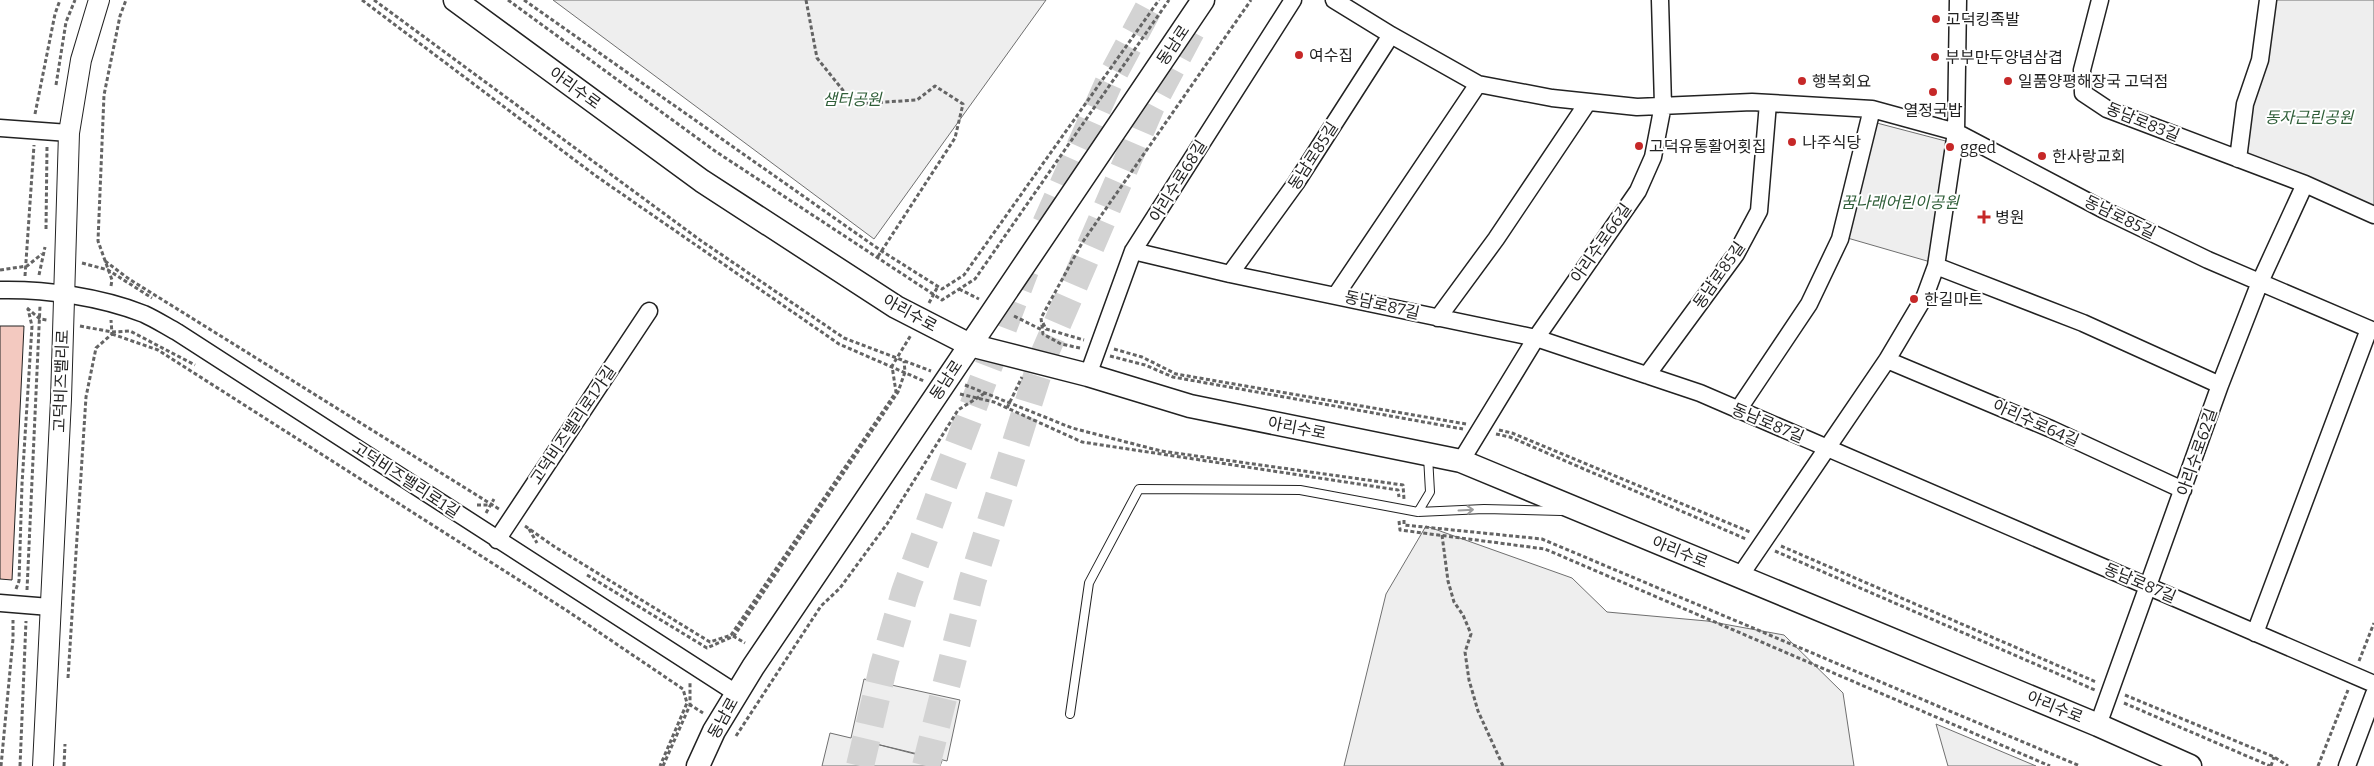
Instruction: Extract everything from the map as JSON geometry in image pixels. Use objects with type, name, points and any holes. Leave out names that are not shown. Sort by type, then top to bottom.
[{"type":"main road","name":"아리수로","points":[[455,0],[702,181],[896,307],[970,345],[1088,375],[1190,406],[1461,461],[2098,725],[2190,766]]},
{"type":"main road","name":"동남로","points":[[698,766],[714,730],[736,694],[1203,0]]},
{"type":"street","name":"고덕비즈밸리로","points":[[43,766],[64,295],[69,133],[81,60],[99,0]]},
{"type":"street","name":"아리수로68길","points":[[1088,375],[1133,251],[1293,0]]},
{"type":"street","name":"동남로85길","points":[[1334,0],[1391,35],[1478,84],[1552,98],[1637,107],[1768,103],[1872,109],[1956,132],[2104,210],[2260,282],[2371,330],[2255,633]]},
{"type":"street","name":"아리수로66길","points":[[1461,461],[1536,338],[1638,191],[1653,157],[1663,105],[1660,0]]},
{"type":"street","points":[[1740,576],[1887,360],[1925,296],[1936,266],[1956,132],[1958,0]]},
{"type":"street","name":"동남로83길","points":[[2100,0],[2082,70],[2083,93],[2107,109],[2305,184],[2374,215]]},
{"type":"street","points":[[2238,159],[2245,104],[2260,60],[2268,0]]},
{"type":"street","name":"동남로85길","points":[[1230,274],[1296,183],[1391,35]]},
{"type":"street","points":[[1336,295],[1478,84]]},
{"type":"street","points":[[1438,318],[1496,239],[1588,102]]},
{"type":"street","name":"동남로85길","points":[[1647,375],[1736,254],[1759,211],[1768,103]]},
{"type":"street","points":[[1738,410],[1809,304],[1840,239],[1872,109]]},
{"type":"street","points":[[0,128],[69,133]]},
{"type":"street","name":"아리수로62길","points":[[2098,725],[2220,384],[2260,282],[2305,184]]},
{"type":"street","name":"동남로87길","points":[[1133,251],[1230,274],[1536,338],[1700,393],[2374,684]]},
{"type":"street","points":[[1936,266],[2083,323],[2220,384]]},
{"type":"street","name":"고덕비즈밸리로1길","points":[[0,290],[64,295],[117,305],[145,314],[736,694]]},
{"type":"street","name":"고덕비즈밸리로1가길","points":[[497,540],[649,311]]},
{"type":"street","name":"아리수로64길","points":[[1887,360],[2051,429],[2183,490]]},
{"type":"street","points":[[13,604],[50,607]]},
{"type":"street","points":[[2347,766],[2374,694]]},
{"type":"lane","points":[[1418,512],[1430,492],[1428,454]]},
{"type":"lane","points":[[1070,714],[1089,583],[1139,489],[1300,490],[1418,512],[1484,509],[1580,511]]},
{"type":"path","points":[[20,766],[13,604],[18,581],[32,326],[32,292],[44,253],[41,131],[34,117],[55,14],[60,0]]},
{"type":"path","points":[[56,87],[66,22],[75,0]]},
{"type":"path","points":[[108,270],[98,241],[104,95],[120,16],[126,0]]},
{"type":"path","points":[[362,0],[596,176],[831,338],[940,389],[994,402],[1082,442],[1398,490],[1404,525],[1542,539],[2080,766]]},
{"type":"path","points":[[508,0],[715,151],[942,300],[974,279],[1170,0]]},
{"type":"path","points":[[524,0],[880,250],[942,289],[964,275],[1159,0]]},
{"type":"path","points":[[806,0],[817,58],[854,104],[917,100],[935,86],[963,104],[954,138],[880,250],[877,258]]},
{"type":"path","points":[[1251,0],[1082,243],[1041,318],[1043,334],[1061,344],[1142,357],[1176,374],[1480,429],[1510,437],[1763,542],[2110,692],[2274,757],[2288,766]]},
{"type":"path","points":[[1,766],[13,639],[13,604],[40,330],[26,266],[41,131]]},
{"type":"path","points":[[0,270],[26,266],[44,253]]},
{"type":"path","points":[[105,261],[129,279],[493,505]]},
{"type":"path","points":[[1041,318],[1046,329],[1146,365],[1173,378],[1512,433],[2110,692],[2270,766],[2274,757]]},
{"type":"path","points":[[67,687],[86,396],[96,348],[112,333],[130,331],[201,369]]},
{"type":"path","points":[[112,333],[158,350],[569,612],[683,689],[687,703],[662,766]]},
{"type":"path","points":[[579,569],[707,648],[734,636],[898,392],[905,372],[904,361]]},
{"type":"path","points":[[545,548],[537,543],[528,527],[555,547],[710,642],[731,635],[896,392],[892,366]]},
{"type":"path","points":[[732,743],[821,606],[840,588],[887,524],[958,410],[986,393]]},
{"type":"path","points":[[1322,474],[1404,485],[1400,530],[1545,550],[2050,766]]},
{"type":"path","points":[[1442,535],[1448,581],[1454,602],[1463,615],[1470,634],[1465,652],[1469,680],[1478,711],[1503,766]]},
{"type":"path","points":[[2318,766],[2374,623]]},
{"type":"path","points":[[662,766],[690,705],[690,678]]},
{"type":"path","points":[[64,766],[65,736]]},
{"type":"green space","name":"샘터공원","points":[[553,0],[1046,0],[874,239]]},
{"type":"green space","name":"동자근린공원","points":[[2268,0],[2374,0],[2374,215],[2238,159]]},
{"type":"green space","name":"꿈나래어린이공원","points":[[1873,122],[1957,144],[1934,263],[1844,237]]},
{"type":"green space","points":[[1426,526],[1572,578],[1607,612],[1707,621],[1784,635],[1843,693],[1854,766],[1344,766],[1386,594]]},
{"type":"green space","points":[[864,679],[960,700],[947,761],[868,742],[942,761],[940,766],[822,766],[830,733],[851,738]]},
{"type":"green space","points":[[1936,724],[2036,766],[1948,766]]},
{"type":"building","points":[[0,326],[24,326],[12,580],[0,579]]},
{"type":"tunnel","points":[[1046,224],[1109,82],[1153,0]]},
{"type":"tunnel","points":[[926,766],[972,582],[1043,357],[1151,106],[1191,31]]},
{"type":"tunnel","points":[[860,766],[883,668],[905,592],[944,483],[1025,270]]},
{"type":"place","name":"고덕킹족발","points":[[1936,19]]},
{"type":"place","name":"여수집","points":[[1299,55]]},
{"type":"place","name":"부부만두양념삼겹","points":[[1935,57]]},
{"type":"place","name":"행복회요","points":[[1802,81]]},
{"type":"place","name":"일품양평해장국 고덕점","points":[[2008,81]]},
{"type":"place","name":"열정국밥","points":[[1933,92]]},
{"type":"place","name":"나주식당","points":[[1792,142]]},
{"type":"place","name":"고덕유통활어횟집","points":[[1639,146]]},
{"type":"place","name":"gged","points":[[1950,147]]},
{"type":"place","name":"한사랑교회","points":[[2042,156]]},
{"type":"place","name":"병원","points":[[1984,217]]},
{"type":"place","name":"한길마트","points":[[1914,299]]}]
